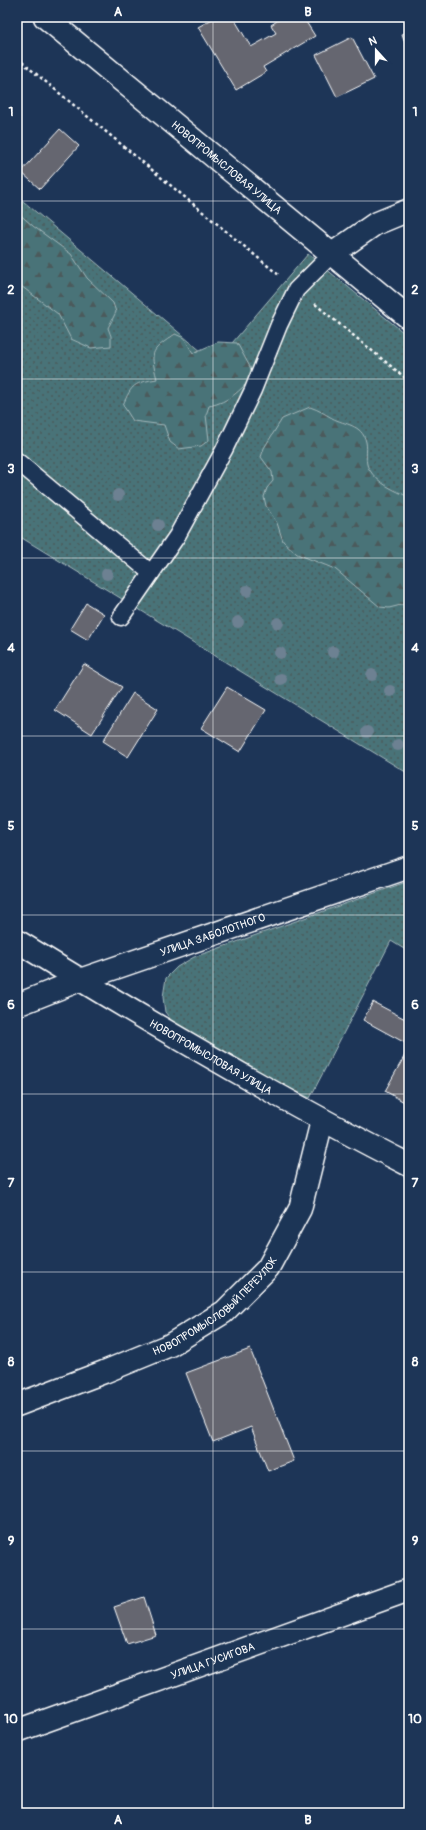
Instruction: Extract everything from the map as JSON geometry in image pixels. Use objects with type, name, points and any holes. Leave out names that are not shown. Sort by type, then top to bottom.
[{"type":"street","name":"НОВОПРОМЫСЛОВАЯ УЛИЦА","points":[[45,17],[409,318]]},
{"type":"street","points":[[332,254],[375,224],[409,210]]},
{"type":"street","name":"УЛИЦА ЗАБОЛОТНОГО","points":[[17,1005],[80,980],[409,867]]},
{"type":"street","name":"НОВОПРОМЫСЛОВАЯ УЛИЦА","points":[[17,941],[80,980],[322,1120],[409,1165]]},
{"type":"street","name":"НОВОПРОМЫСЛОВЫЙ ПЕРЕУЛОК","points":[[17,1406],[170,1345],[224,1312],[268,1268],[300,1209],[322,1120]]},
{"type":"street","name":"УЛИЦА ГУСИГОВА","points":[[17,1731],[409,1590]]},
{"type":"lane","points":[[121,617],[177,536],[224,450],[253,390],[279,325],[296,290],[332,254]]},
{"type":"lane","points":[[17,461],[151,573]]},
{"type":"path","points":[[17,58],[296,290],[409,381]]},
{"type":"green space","points":[[17,196],[215,363],[308,254],[409,337],[409,774],[17,535]]},
{"type":"green space","points":[[17,212],[33,226],[71,254],[87,278],[113,303],[116,312],[108,328],[111,336],[111,346],[91,348],[71,339],[58,314],[17,283]]},
{"type":"green space","points":[[175,334],[184,338],[193,353],[218,342],[237,343],[250,367],[253,376],[234,395],[222,402],[209,406],[206,415],[209,440],[201,446],[179,449],[170,442],[164,425],[133,421],[123,405],[129,393],[135,386],[139,383],[157,379],[153,362],[154,352],[161,344]]},
{"type":"green space","points":[[310,407],[357,428],[364,436],[367,449],[366,459],[373,474],[382,483],[409,497],[409,603],[389,608],[380,607],[335,569],[297,554],[283,541],[277,523],[266,506],[264,497],[267,488],[273,481],[272,472],[261,457],[264,448],[282,419]]},
{"type":"green space","points":[[409,881],[409,952],[391,941],[310,1098],[259,1073],[174,1024],[165,1012],[163,997],[166,978],[177,967],[194,957]]},
{"type":"building","points":[[216,17],[233,17],[251,47],[276,33],[271,25],[283,17],[303,17],[315,36],[263,67],[266,72],[236,90],[198,27]]},
{"type":"building","points":[[409,32],[409,54],[402,34]]},
{"type":"building","points":[[352,37],[374,79],[337,97],[316,55]]},
{"type":"building","points":[[60,129],[79,146],[40,189],[21,172]]},
{"type":"building","points":[[86,603],[104,614],[88,640],[70,629]]},
{"type":"building","points":[[84,664],[122,687],[92,734],[55,710]]},
{"type":"building","points":[[227,687],[266,710],[240,752],[201,728]]},
{"type":"building","points":[[133,693],[158,709],[128,757],[103,741]]},
{"type":"building","points":[[373,1002],[409,1021],[409,1045],[363,1020]]},
{"type":"building","points":[[409,1048],[409,1098],[406,1103],[385,1091]]},
{"type":"building","points":[[250,1349],[294,1461],[268,1471],[251,1427],[213,1442],[186,1373]]},
{"type":"building","points":[[144,1597],[156,1635],[127,1644],[114,1607]]}]
